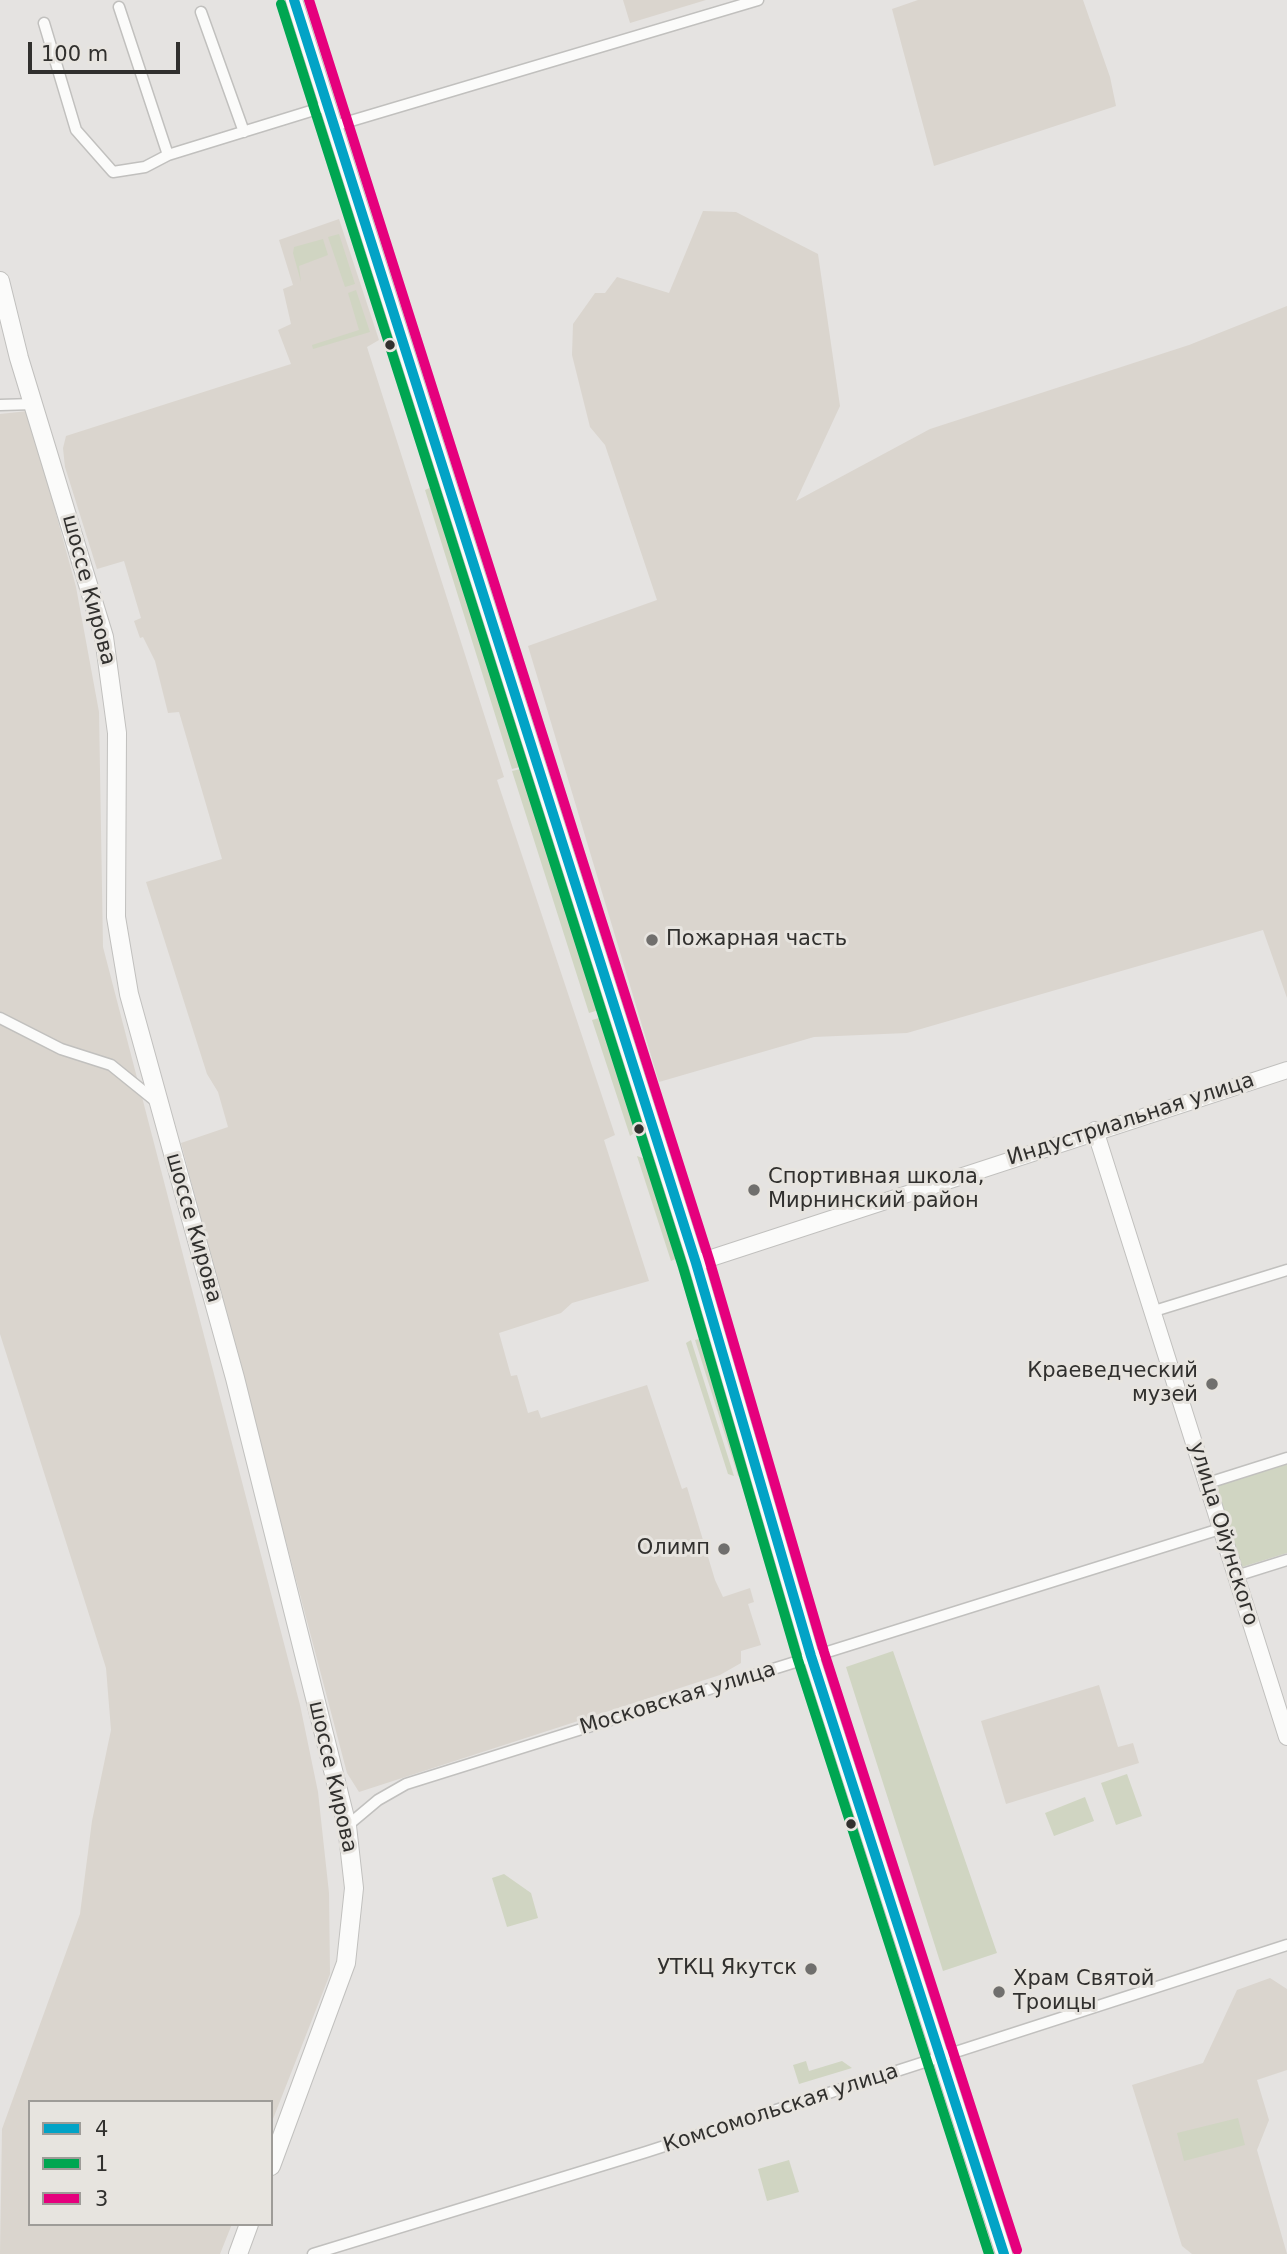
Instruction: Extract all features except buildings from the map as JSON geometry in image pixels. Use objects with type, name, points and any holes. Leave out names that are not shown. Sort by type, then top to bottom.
[{"type":"main road","points":[[294,0],[696,1263],[811,1656],[1004,2254]]},
{"type":"main road","name":"шоссе Кирова","points":[[0,281],[10,329],[104,636],[117,733],[116,917],[129,994],[238,1391],[347,1826],[354,1888],[346,1963],[273,2161]]},
{"type":"main road","name":"Индустриальная улица","points":[[696,1263],[1095,1130],[1287,1070]]},
{"type":"main road","name":"улица Ойунского","points":[[1095,1130],[1287,1737]]},
{"type":"main road","points":[[238,2254],[248,2226]]},
{"type":"street","points":[[334,126],[758,0]]},
{"type":"street","points":[[120,7],[167,155]]},
{"type":"street","points":[[201,12],[244,132]]},
{"type":"street","points":[[44,23],[76,130],[113,172],[128,171],[167,155],[327,106]]},
{"type":"street","points":[[0,405],[34,404]]},
{"type":"street","points":[[0,1018],[61,1049],[111,1065],[158,1103]]},
{"type":"street","points":[[1151,1312],[1287,1270]]},
{"type":"street","points":[[1208,1483],[1287,1458]]},
{"type":"street","name":"Московская улица","points":[[347,1826],[371,1805],[405,1784],[1220,1529]]},
{"type":"street","points":[[1236,1576],[1287,1560]]},
{"type":"street","name":"Комсомольская улица","points":[[313,2254],[940,2058],[1287,1945]]},
{"type":"shaded area","points":[[623,0],[706,0],[630,23]]},
{"type":"shaded area","points":[[918,0],[1083,0],[1110,77],[1116,106],[934,166],[892,9]]},
{"type":"shaded area","points":[[703,211],[736,212],[818,254],[840,406],[796,501],[930,429],[1189,345],[1287,306],[1287,998],[1263,930],[907,1033],[814,1037],[659,1082],[528,646],[657,600],[605,445],[590,427],[572,355],[573,324],[595,293],[605,293],[617,277],[669,293]]},
{"type":"shaded area","points":[[339,219],[379,340],[367,347],[504,777],[497,780],[615,1135],[604,1140],[649,1281],[572,1303],[561,1313],[499,1333],[511,1376],[517,1375],[528,1413],[538,1410],[541,1418],[647,1385],[682,1489],[687,1487],[715,1580],[723,1597],[750,1588],[754,1602],[748,1604],[761,1645],[741,1651],[741,1663],[720,1675],[359,1792],[347,1773],[181,1143],[228,1127],[218,1092],[207,1074],[146,882],[222,859],[179,712],[168,713],[155,661],[143,637],[140,638],[134,621],[141,618],[124,561],[97,569],[65,467],[63,448],[66,436],[291,364],[278,330],[291,324],[283,289],[293,285],[279,240]]},
{"type":"shaded area","points":[[28,411],[76,587],[99,712],[103,947],[300,1705],[318,1792],[329,1893],[330,1974],[273,2119],[273,2100],[28,2100],[28,2226],[231,2226],[220,2254],[0,2254],[2,2129],[80,1914],[92,1821],[111,1730],[106,1668],[0,1334],[0,414]]},
{"type":"shaded area","points":[[1099,1685],[1118,1747],[1133,1743],[1139,1763],[1006,1804],[981,1721]]},
{"type":"shaded area","points":[[1270,1978],[1287,1989],[1287,2070],[1257,2080],[1269,2120],[1257,2150],[1287,2254],[1192,2254],[1182,2246],[1132,2085],[1203,2063],[1237,1990]]},
{"type":"green space","points":[[339,234],[355,284],[345,287],[328,237]]},
{"type":"green space","points":[[323,239],[328,255],[299,266],[301,282],[293,253],[294,247]]},
{"type":"green space","points":[[356,290],[370,332],[313,349],[312,345],[359,330],[348,293]]},
{"type":"green space","points":[[436,485],[524,766],[512,769],[425,490]]},
{"type":"green space","points":[[525,768],[602,1009],[589,1013],[512,771]]},
{"type":"green space","points":[[603,1017],[638,1123],[637,1131],[630,1136],[592,1020]]},
{"type":"green space","points":[[637,1156],[648,1160],[680,1257],[671,1261]]},
{"type":"green space","points":[[707,1337],[756,1487],[738,1476],[695,1340]]},
{"type":"green space","points":[[691,1340],[734,1476],[728,1474],[686,1343]]},
{"type":"green space","points":[[1287,1461],[1287,1553],[1242,1567],[1216,1484]]},
{"type":"green space","points":[[775,1482],[820,1637],[815,1638],[768,1484]]},
{"type":"green space","points":[[758,1500],[802,1641],[795,1650],[747,1504]]},
{"type":"green space","points":[[893,1651],[997,1953],[943,1971],[846,1667]]},
{"type":"green space","points":[[1127,1774],[1142,1816],[1116,1825],[1101,1783]]},
{"type":"green space","points":[[1085,1797],[1094,1821],[1054,1836],[1045,1813]]},
{"type":"green space","points":[[504,1874],[531,1893],[538,1918],[507,1927],[492,1878]]},
{"type":"green space","points":[[806,2061],[809,2071],[842,2061],[852,2068],[799,2084],[793,2065]]},
{"type":"green space","points":[[1238,2118],[1245,2145],[1184,2161],[1177,2133]]},
{"type":"green space","points":[[789,2160],[799,2192],[767,2201],[758,2169]]},
{"type":"transit line","name":"4","points":[[294,0],[696,1263],[811,1656],[1004,2254]]},
{"type":"transit line","name":"3","points":[[309,0],[709,1259],[824,1652],[1017,2250]]},
{"type":"transit line","name":"1","points":[[281,4],[683,1267],[798,1660],[989,2254]]},
{"type":"place","name":"Пожарная часть","points":[[652,940]]},
{"type":"place","name":"Спортивная школа, Мирнинский район","points":[[754,1190]]},
{"type":"place","name":"Краеведческий музей","points":[[1212,1384]]},
{"type":"place","name":"Олимп","points":[[724,1549]]},
{"type":"place","name":"УТКЦ Якутск","points":[[811,1969]]},
{"type":"place","name":"Храм Святой Троицы","points":[[999,1992]]}]
